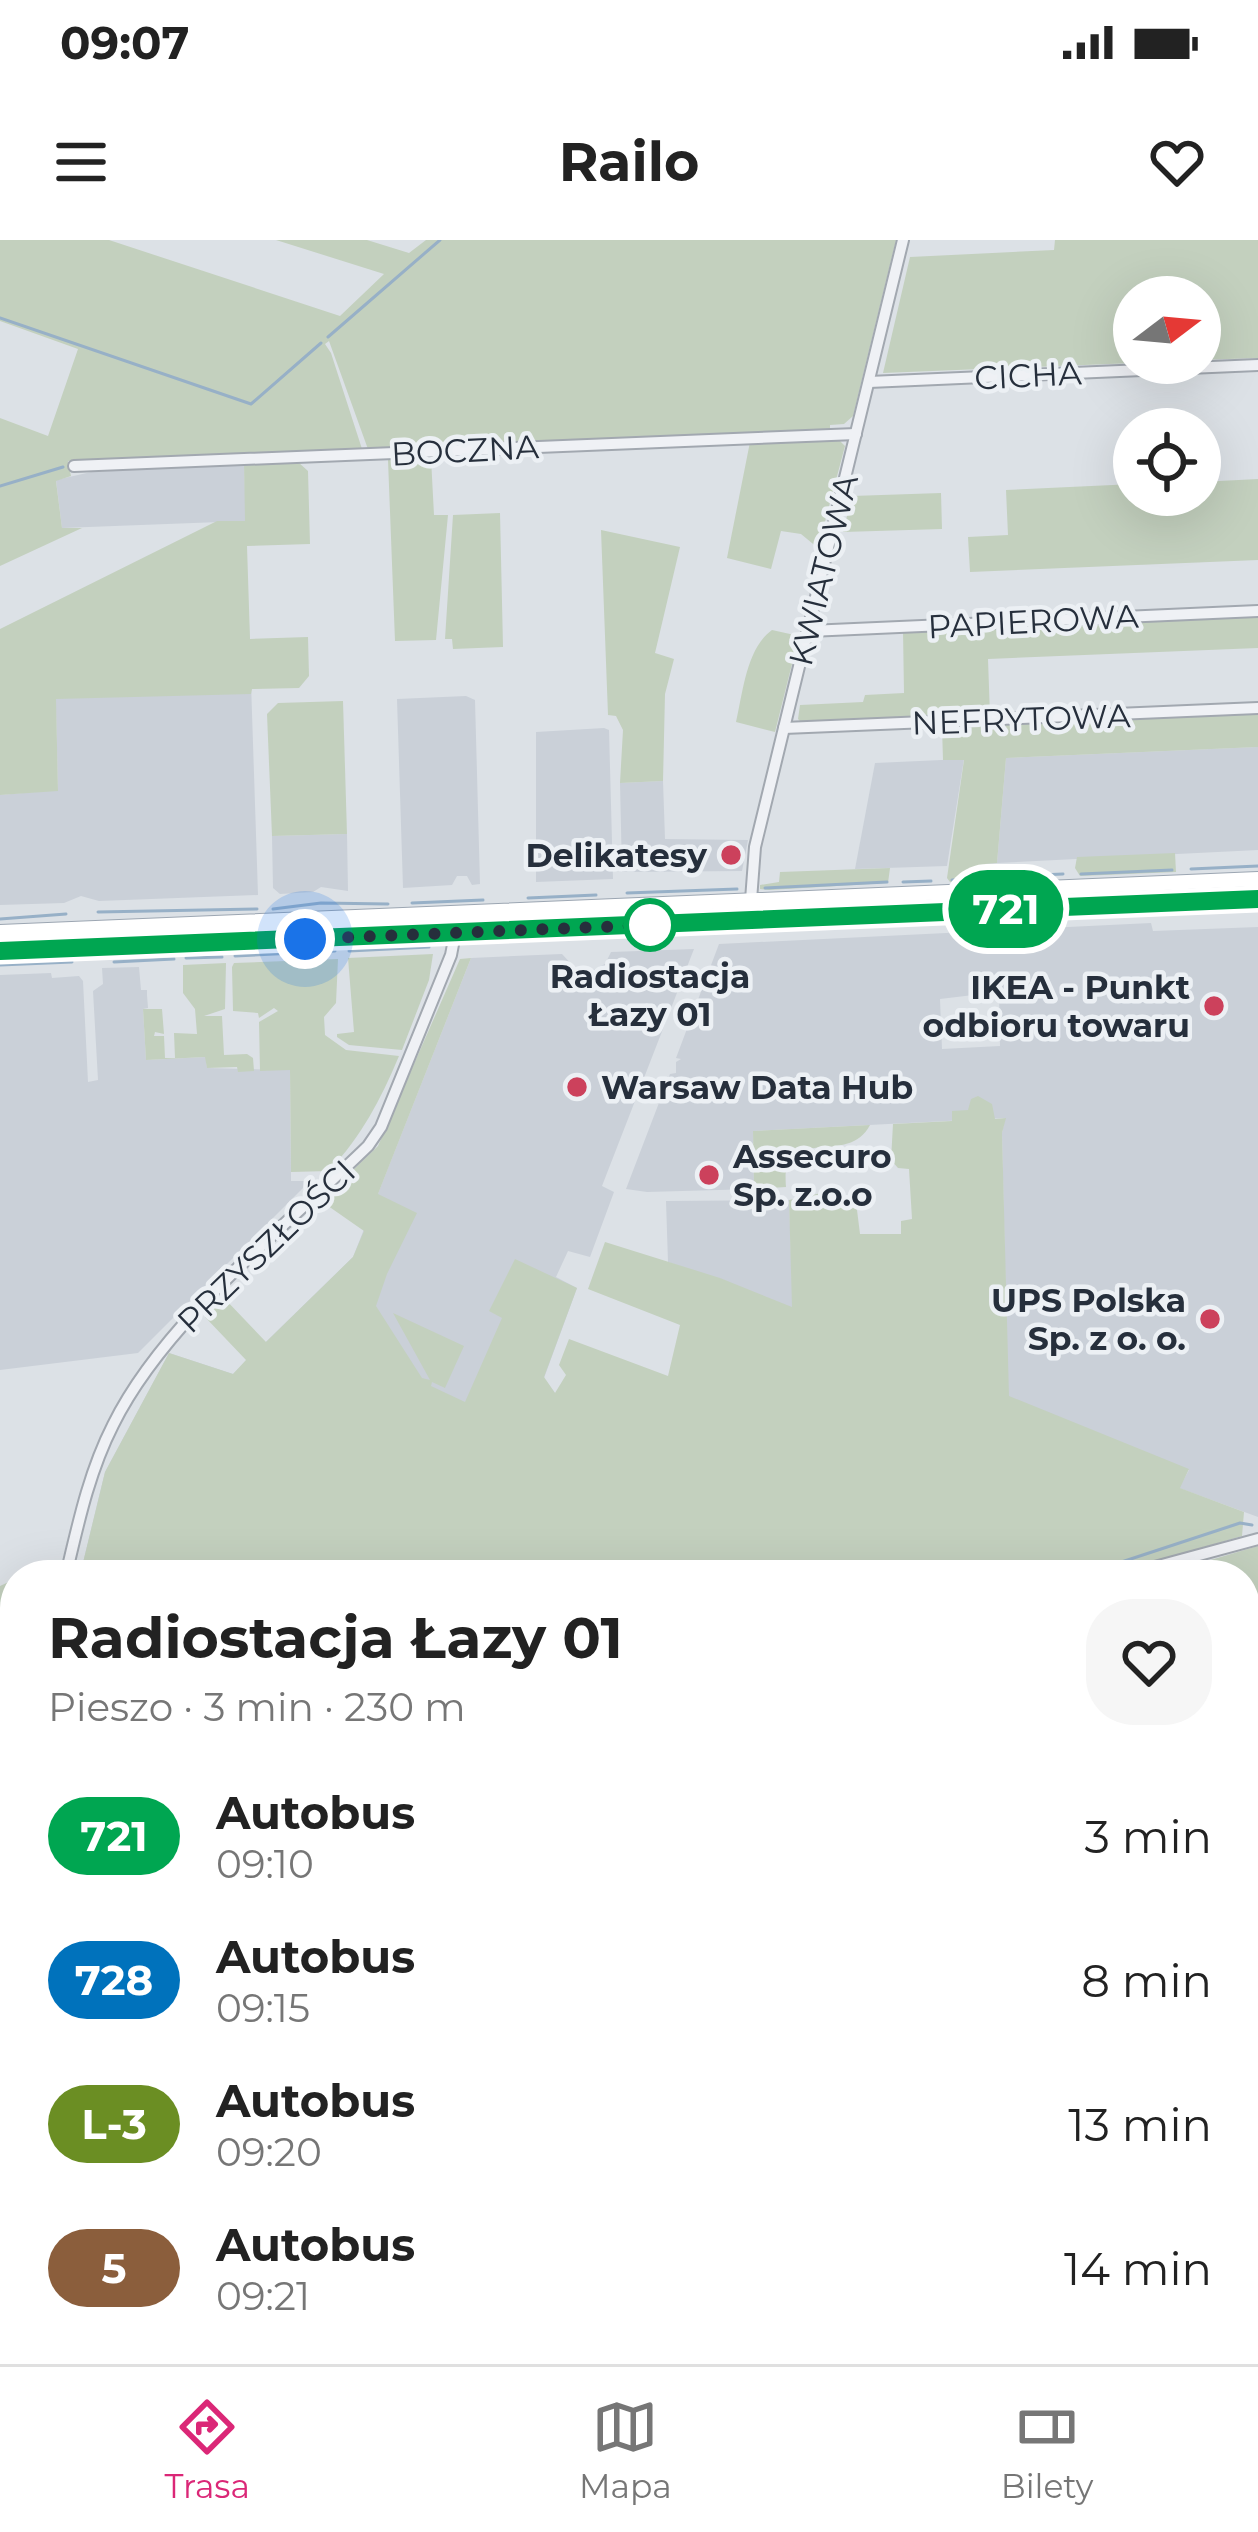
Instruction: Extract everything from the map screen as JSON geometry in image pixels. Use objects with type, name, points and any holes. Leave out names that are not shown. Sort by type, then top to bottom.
[{"type":"main road","points":[[0,932],[1258,879]]},
{"type":"main road","points":[[0,952],[1258,899]]},
{"type":"street","name":"KWIATOWA","points":[[751,900],[755,847],[903,240]]},
{"type":"street","name":"CICHA","points":[[869,382],[1258,364]]},
{"type":"street","name":"BOCZNA","points":[[74,466],[856,434]]},
{"type":"street","name":"PAPIEROWA","points":[[808,631],[1258,611]]},
{"type":"street","name":"NEFRYTOWA","points":[[784,728],[1258,708]]},
{"type":"street","name":"PRZYSZŁOŚCI","points":[[70,1560],[93,1470],[131,1395],[169,1340],[374,1138],[458,933],[459,913]]},
{"type":"street","points":[[1180,1560],[1258,1539]]},
{"type":"shaded area","points":[[244,464],[246,521],[62,528],[56,480],[91,472]]},
{"type":"shaded area","points":[[249,622],[258,895],[99,901],[81,896],[64,903],[0,905],[0,795],[58,790],[54,627]]},
{"type":"shaded area","points":[[466,696],[475,700],[480,884],[457,876],[452,885],[403,888],[397,699]]},
{"type":"shaded area","points":[[609,730],[613,879],[536,882],[536,732]]},
{"type":"shaded area","points":[[1258,747],[1258,850],[997,863],[1006,758]]},
{"type":"shaded area","points":[[964,759],[947,866],[855,869],[875,763]]},
{"type":"shaded area","points":[[663,781],[665,839],[748,840],[742,871],[622,872],[620,783]]},
{"type":"shaded area","points":[[347,834],[348,891],[321,887],[280,894],[273,888],[272,836]]},
{"type":"shaded area","points":[[1151,923],[1153,931],[1258,927],[1258,1517],[1179,1488],[1189,1470],[238,1560],[84,1560],[105,1472],[169,1353],[233,1374],[353,1257],[471,958],[562,954],[576,969],[591,971],[605,964],[611,952],[694,949],[602,1186],[614,1192],[590,1257],[568,1251],[556,1277],[577,1288],[544,1378],[592,1444],[662,1437],[703,1274],[668,1262],[666,1201],[789,1200],[793,1308],[1008,1395],[1005,1118],[753,1131],[754,1189],[626,1189],[670,1074],[676,1073],[676,1062],[681,1059],[676,1058],[719,944]],"holes":[[[999,993],[1000,1046],[942,1049],[940,999]]]},
{"type":"shaded area","points":[[139,967],[141,990],[147,990],[148,1008],[143,1009],[146,1060],[206,1057],[207,1068],[290,1070],[291,1181],[310,1181],[138,1353],[0,1370],[0,975],[79,976],[88,1082],[98,1080],[93,991],[103,984],[102,968]]},
{"type":"green space","points":[[0,240],[109,240],[340,316],[384,274],[276,240],[367,240],[409,253],[426,240],[896,240],[853,416],[844,424],[830,425],[830,430],[369,452],[329,341],[325,344],[362,449],[68,461],[71,476],[56,481],[62,528],[82,528],[0,566],[0,418],[48,436],[78,349],[0,321]]},
{"type":"green space","points":[[1055,240],[1258,240],[1258,358],[1221,359],[1221,276],[1113,276],[1113,364],[883,373],[910,257],[1054,250]]},
{"type":"green space","points":[[840,441],[845,446],[818,548],[801,534],[781,531],[771,569],[727,558],[750,442]]},
{"type":"green space","points":[[431,458],[434,515],[448,515],[436,640],[395,641],[388,460]]},
{"type":"green space","points":[[298,462],[308,471],[310,544],[247,546],[250,639],[308,637],[309,676],[299,688],[252,689],[251,694],[56,699],[58,791],[0,795],[0,629],[217,521],[245,521],[244,464]]},
{"type":"green space","points":[[1258,479],[1258,560],[970,572],[968,537],[1008,535],[1006,490],[1113,485],[1113,516],[1221,516],[1221,481]]},
{"type":"green space","points":[[941,493],[942,529],[843,532],[852,496]]},
{"type":"green space","points":[[500,513],[503,647],[453,649],[452,639],[445,639],[453,515]]},
{"type":"green space","points":[[601,530],[680,547],[655,653],[674,659],[665,694],[663,781],[620,783],[623,730],[616,716],[608,715]]},
{"type":"green space","points":[[1258,616],[1258,648],[988,659],[990,716],[802,723],[798,719],[800,705],[863,702],[865,695],[904,693],[903,631]]},
{"type":"green space","points":[[772,630],[799,636],[775,732],[736,722],[751,660]]},
{"type":"green space","points":[[343,701],[347,834],[272,836],[267,714],[278,703]]},
{"type":"green space","points":[[1258,714],[1258,747],[1006,758],[997,863],[985,864],[984,881],[950,882],[947,878],[964,760],[943,760],[942,727]]},
{"type":"green space","points":[[1175,853],[1176,872],[1080,876],[1075,868],[1077,857]]},
{"type":"green space","points":[[890,868],[888,883],[760,889],[760,885],[779,882],[780,872]]},
{"type":"green space","points":[[433,954],[429,980],[402,1050],[349,1045],[337,1037],[354,1032],[348,958]]},
{"type":"green space","points":[[471,958],[378,1194],[417,1213],[376,1306],[422,1378],[430,1380],[393,1313],[464,1346],[445,1388],[432,1382],[431,1386],[465,1402],[502,1318],[489,1311],[515,1259],[577,1288],[544,1377],[555,1393],[566,1375],[559,1365],[569,1339],[668,1376],[680,1325],[588,1289],[605,1242],[720,1278],[792,1307],[789,1200],[840,1189],[857,1210],[860,1234],[901,1234],[901,1221],[912,1219],[909,1169],[898,1168],[891,1160],[893,1124],[952,1121],[952,1111],[968,1110],[971,1099],[978,1096],[992,1104],[995,1119],[1006,1118],[1002,1133],[1009,1396],[1189,1469],[1180,1488],[1244,1512],[1242,1536],[1160,1560],[84,1560],[105,1472],[169,1353],[233,1374],[246,1360],[205,1317],[224,1298],[266,1342],[353,1257],[364,1231],[321,1201],[378,1146],[460,959]]},
{"type":"green space","points":[[338,959],[336,1003],[324,1017],[325,1035],[346,1050],[399,1056],[369,1117],[329,1171],[291,1172],[290,1070],[260,1071],[259,1022],[278,1011],[274,1008],[259,1018],[258,1013],[233,1011],[232,967],[234,963]]},
{"type":"green space","points":[[226,963],[225,1009],[204,1016],[222,1016],[224,1055],[247,1054],[253,1058],[254,1071],[207,1068],[205,1057],[146,1060],[143,1009],[162,1009],[164,1034],[155,1032],[154,1036],[164,1036],[165,1058],[175,1058],[174,1033],[197,1034],[195,1009],[183,993],[183,965]]},
{"type":"green space","points":[[870,1125],[860,1138],[846,1144],[793,1156],[786,1187],[754,1189],[753,1131]]},
{"type":"green space","points":[[1258,1546],[1258,1560],[1211,1560]]},
{"type":"waterway","points":[[328,337],[440,240]]},
{"type":"waterway","points":[[0,318],[251,404],[321,343]]},
{"type":"waterway","points":[[0,486],[63,467]]},
{"type":"waterway","points":[[1191,869],[1258,866]]},
{"type":"waterway","points":[[1081,874],[1172,870]]},
{"type":"waterway","points":[[1017,876],[1063,874]]},
{"type":"waterway","points":[[952,880],[984,878]]},
{"type":"waterway","points":[[903,882],[931,881]]},
{"type":"waterway","points":[[765,888],[887,882]]},
{"type":"waterway","points":[[627,893],[737,889]]},
{"type":"waterway","points":[[528,898],[596,895]]},
{"type":"waterway","points":[[412,903],[483,900]]},
{"type":"waterway","points":[[273,909],[321,903],[388,904]]},
{"type":"waterway","points":[[98,912],[257,909]]},
{"type":"waterway","points":[[0,919],[66,914]]},
{"type":"waterway","points":[[349,951],[429,947]]},
{"type":"waterway","points":[[235,956],[335,951]]},
{"type":"waterway","points":[[186,958],[222,957]]},
{"type":"waterway","points":[[114,962],[174,959]]},
{"type":"waterway","points":[[0,965],[72,962]]},
{"type":"waterway","points":[[1128,1560],[1240,1523],[1252,1525]]},
{"type":"bus line","name":"721","points":[[0,951],[1258,899]]},
{"type":"place","name":"Delikatesy","points":[[731,855]]},
{"type":"place","name":"Radiostacja Łazy 01","points":[[650,925]]},
{"type":"place","name":"IKEA - Punkt odbioru towaru","points":[[1214,1006]]},
{"type":"place","name":"Warsaw Data Hub","points":[[577,1087]]},
{"type":"place","name":"Assecuro Sp. z.o.o","points":[[709,1175]]},
{"type":"place","name":"UPS Polska Sp. z o. o.","points":[[1210,1319]]},
{"type":"route","points":[[305,939],[650,925]]}]
